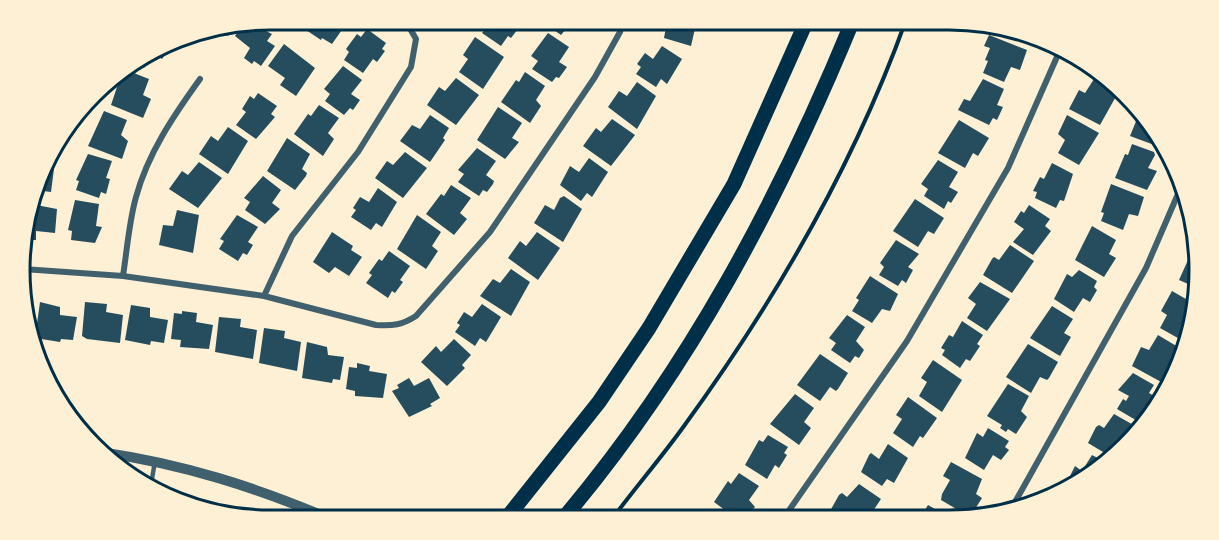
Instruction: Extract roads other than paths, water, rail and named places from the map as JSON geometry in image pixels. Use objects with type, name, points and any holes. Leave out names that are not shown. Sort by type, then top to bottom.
[{"type":"main road","points":[[513,510],[599,402],[656,318],[734,184],[803,30]]},
{"type":"main road","points":[[570,510],[626,442],[719,298],[793,160],[849,30]]},
{"type":"street","points":[[264,296],[292,236],[358,152],[411,67],[416,39],[411,30]]},
{"type":"street","points":[[30,269],[123,276],[264,296],[376,325],[394,327],[416,316],[490,232],[595,77],[621,30]]},
{"type":"street","points":[[789,510],[907,341],[1008,168],[1057,56]]},
{"type":"street","points":[[123,276],[135,197],[152,154],[173,117],[201,79]]},
{"type":"street","points":[[1017,500],[1146,268],[1177,196]]},
{"type":"street","points":[[117,454],[156,460],[236,481],[308,510]]},
{"type":"lane","points":[[152,479],[156,460]]}]
